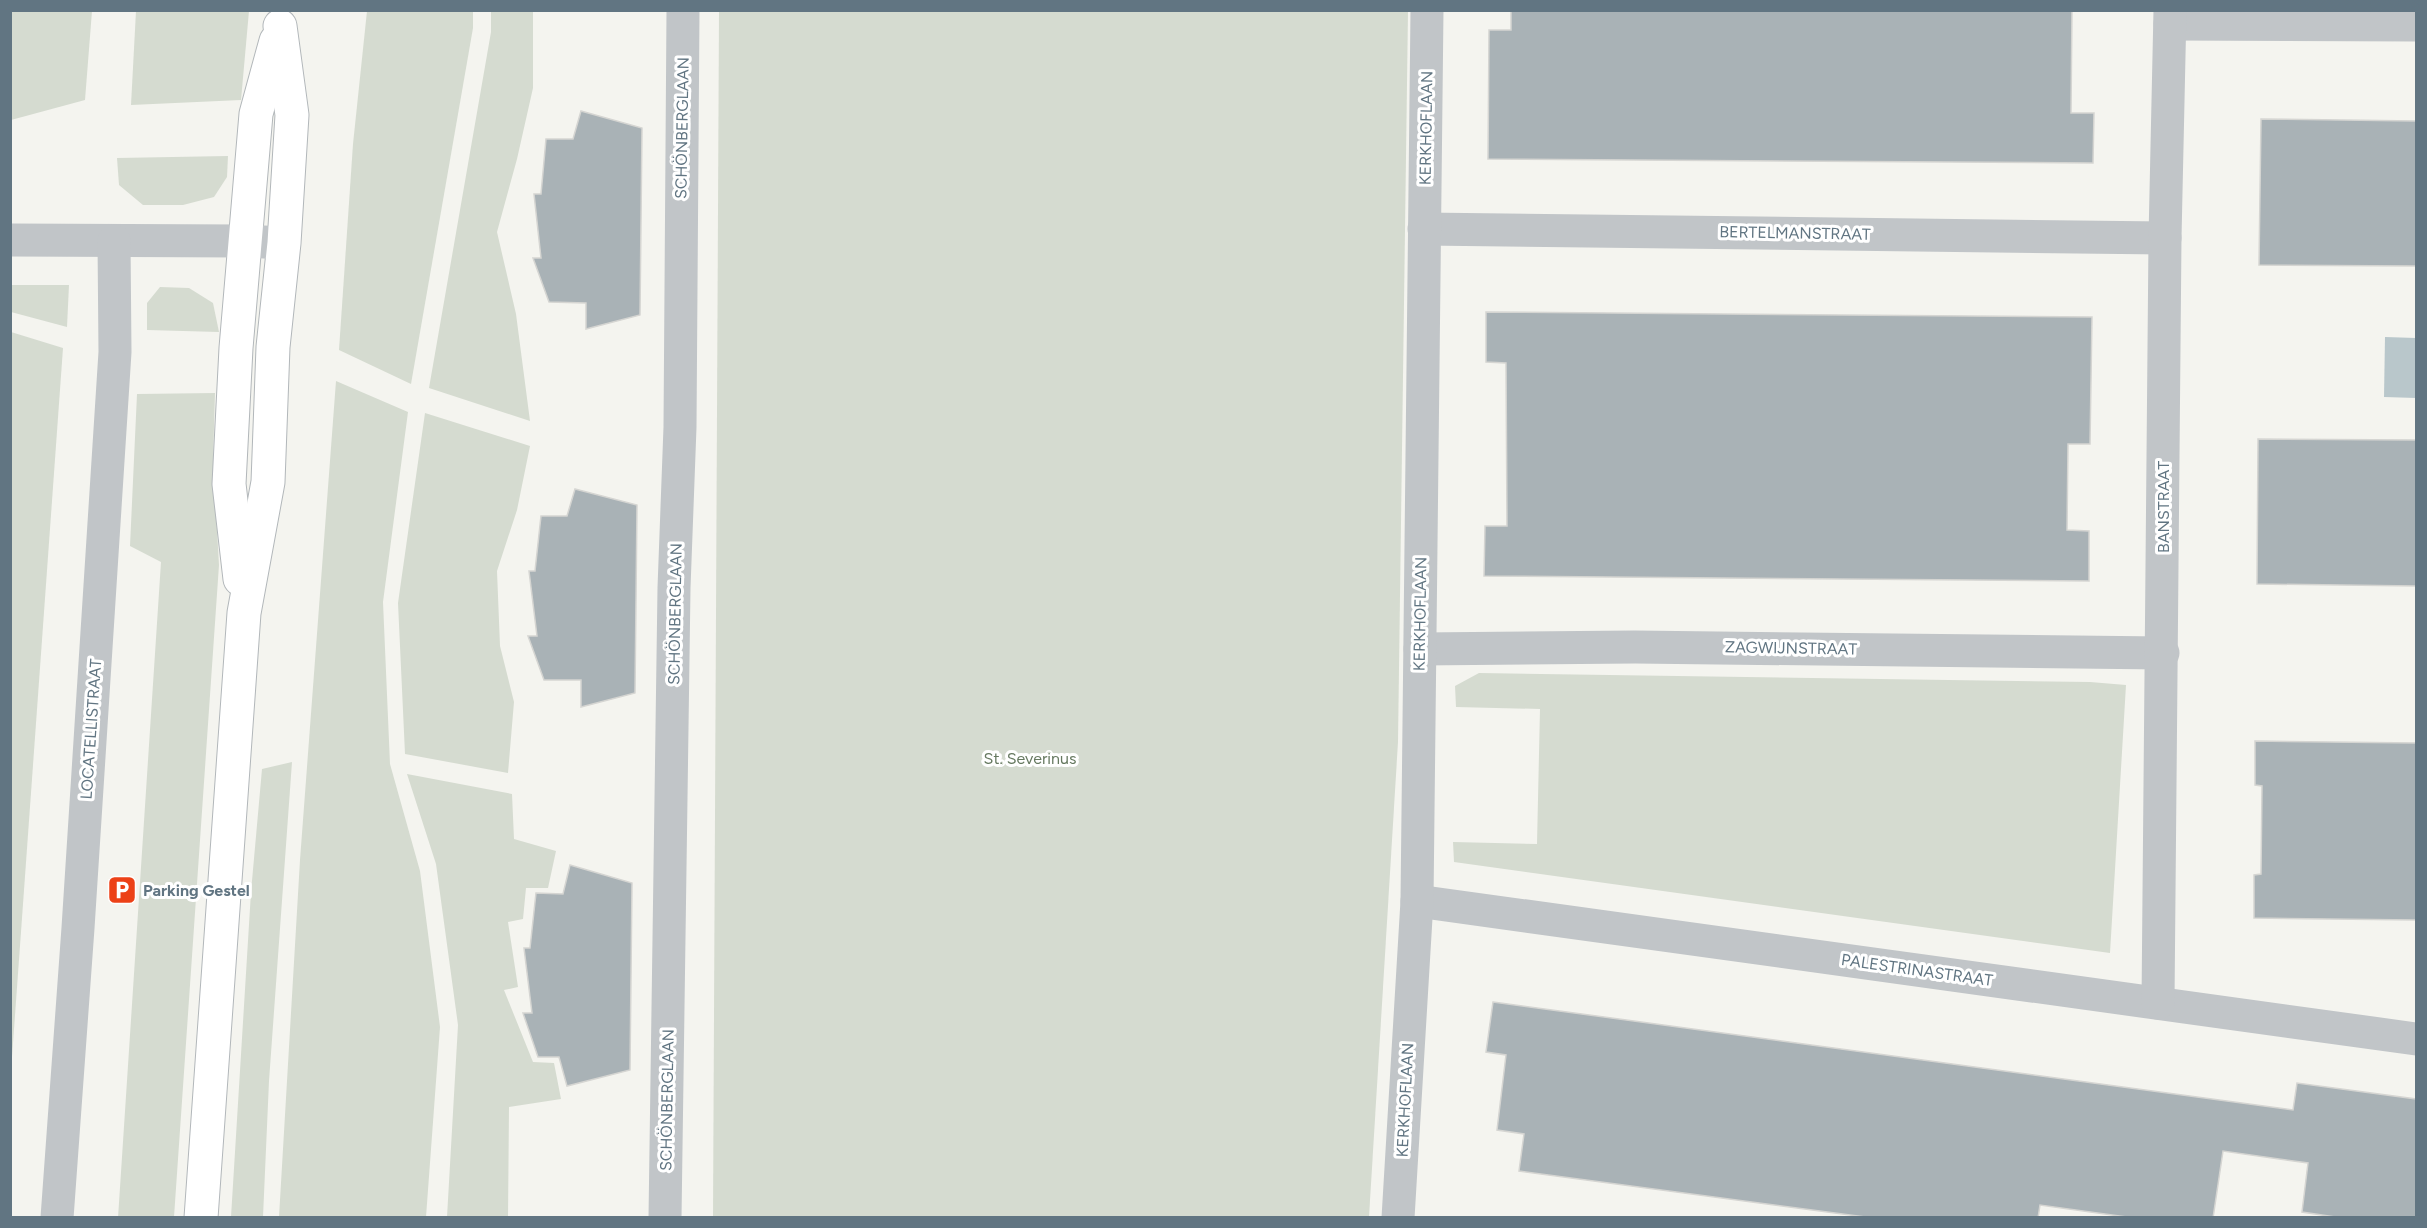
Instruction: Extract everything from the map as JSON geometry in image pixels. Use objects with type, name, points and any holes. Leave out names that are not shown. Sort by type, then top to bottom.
[{"type":"main road","points":[[244,613],[229,484],[244,241],[256,114],[281,18]]},
{"type":"main road","points":[[201,1218],[244,613],[268,482],[273,347],[284,243],[292,115],[281,18]]},
{"type":"street","name":"SCHÖNBERGLAAN","points":[[665,1218],[674,588],[680,427],[683,10]]},
{"type":"street","name":"KERKHOFLAAN","points":[[1398,1218],[1416,901],[1427,10]]},
{"type":"street","points":[[2170,17],[2416,25]]},
{"type":"street","name":"BANSTRAAT","points":[[2158,1003],[2165,238],[2170,17]]},
{"type":"street","name":"BERTELMANSTRAAT","points":[[1424,229],[2165,238]]},
{"type":"street","points":[[10,240],[284,243]]},
{"type":"street","name":"LOCATELLISTRAAT","points":[[57,1218],[115,352],[114,241]]},
{"type":"street","name":"ZAGWIJNSTRAAT","points":[[1420,649],[1635,647],[2163,653]]},
{"type":"street","name":"PALESTRINASTRAAT","points":[[1416,901],[2416,1039]]},
{"type":"green space","points":[[11,10],[92,11],[85,100],[11,120]]},
{"type":"green space","points":[[136,11],[249,11],[241,100],[131,105]]},
{"type":"green space","points":[[367,11],[473,11],[473,28],[411,384],[339,350],[353,144]]},
{"type":"green space","points":[[491,11],[533,11],[533,88],[497,232],[516,314],[530,421],[429,388],[491,32]]},
{"type":"green space","name":"St. Severinus","points":[[719,11],[1408,11],[1398,742],[1369,1217],[713,1217]]},
{"type":"green space","points":[[228,156],[227,177],[214,197],[183,205],[143,205],[119,185],[117,158]]},
{"type":"green space","points":[[10,285],[69,285],[67,327],[11,312]]},
{"type":"green space","points":[[160,287],[189,288],[213,303],[219,332],[147,330],[147,303]]},
{"type":"green space","points":[[10,332],[63,348],[11,1071]]},
{"type":"green space","points":[[336,381],[408,412],[383,602],[390,764],[420,871],[440,1027],[426,1217],[279,1217],[300,860]]},
{"type":"green space","points":[[215,393],[213,460],[219,565],[174,1217],[118,1218],[161,562],[130,546],[137,394]]},
{"type":"green space","points":[[425,413],[530,446],[517,510],[497,571],[500,646],[514,702],[508,773],[405,754],[398,603]]},
{"type":"green space","points":[[1479,673],[2090,682],[2126,685],[2110,953],[1454,862],[1453,842],[1537,844],[1540,709],[1456,707],[1455,686]]},
{"type":"green space","points":[[292,762],[269,1081],[263,1217],[231,1217],[251,892],[262,769]]},
{"type":"green space","points":[[407,774],[512,794],[514,839],[556,851],[548,888],[526,888],[523,919],[508,922],[518,987],[504,990],[533,1062],[554,1063],[561,1099],[509,1107],[508,1217],[447,1217],[458,1025],[436,864]]},
{"type":"shaded area","points":[[2385,337],[2416,338],[2416,398],[2384,397]]},
{"type":"building","points":[[1511,10],[2072,10],[2071,113],[2094,113],[2093,163],[1488,159],[1489,30],[1511,30]]},
{"type":"building","points":[[581,111],[642,128],[640,315],[586,329],[586,303],[549,302],[533,258],[541,258],[534,194],[541,194],[546,139],[573,139]]},
{"type":"building","points":[[2261,119],[2416,121],[2416,266],[2259,265]]},
{"type":"building","points":[[1486,312],[2092,317],[2090,444],[2068,444],[2067,530],[2089,531],[2089,581],[1484,576],[1485,526],[1507,526],[1506,363],[1486,362]]},
{"type":"building","points":[[2258,439],[2416,440],[2416,586],[2257,584]]},
{"type":"building","points":[[575,489],[637,505],[635,693],[581,707],[581,680],[544,680],[528,636],[537,636],[529,571],[535,571],[541,516],[567,516]]},
{"type":"building","points":[[2255,741],[2416,743],[2416,920],[2254,918],[2254,875],[2261,874],[2262,786],[2255,785]]},
{"type":"building","points":[[570,865],[632,883],[630,1070],[567,1086],[559,1057],[538,1057],[523,1013],[532,1013],[524,948],[530,948],[536,893],[563,894]]},
{"type":"building","points":[[1493,1002],[2293,1110],[2297,1083],[2416,1099],[2416,1218],[2342,1218],[2302,1212],[2308,1163],[2223,1151],[2213,1218],[2134,1218],[2040,1205],[2038,1218],[1873,1218],[1519,1171],[1524,1134],[1497,1130],[1506,1055],[1486,1052]]},
{"type":"place","name":"Parking Gestel","points":[[122,890]]}]
